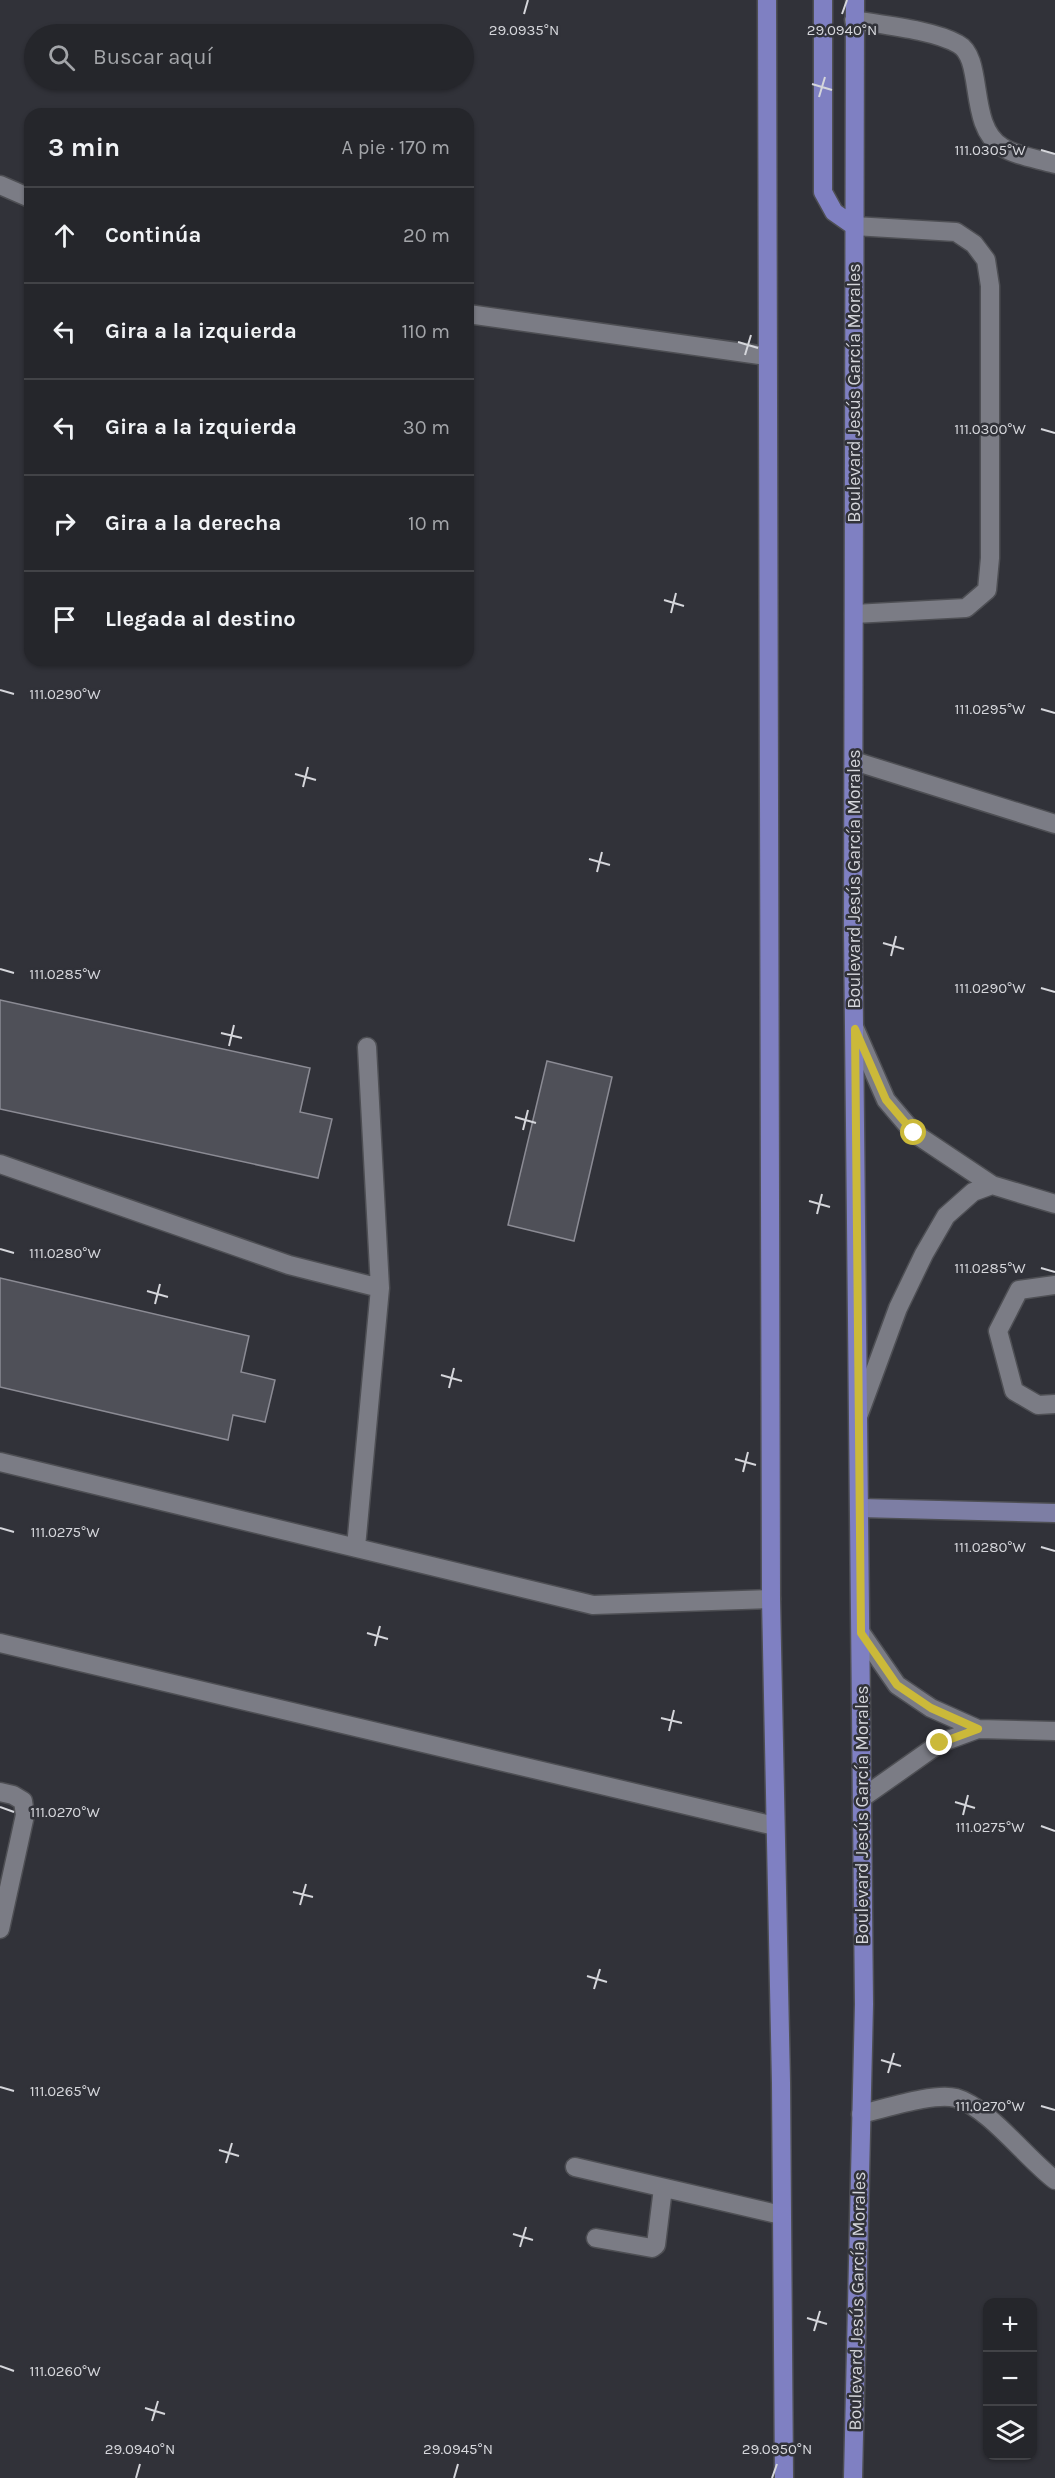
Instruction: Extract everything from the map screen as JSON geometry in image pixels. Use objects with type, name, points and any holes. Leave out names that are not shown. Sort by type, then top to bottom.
[{"type":"main road","points":[[767,0],[766,356],[771,1599],[782,2216],[784,2478]]},
{"type":"main road","points":[[824,0],[823,192],[834,212],[854,226]]},
{"type":"main road","name":"Boulevard Jesús García Morales","points":[[853,2478],[864,2004],[855,1029],[855,0]]},
{"type":"street","points":[[854,20],[941,37],[960,45],[971,63],[981,116],[988,134],[1002,147],[1055,164]]},
{"type":"street","points":[[0,185],[24,195]]},
{"type":"street","points":[[854,226],[956,232],[975,244],[986,261],[990,286],[990,534],[987,590],[966,608],[854,614]]},
{"type":"street","points":[[474,315],[766,356]]},
{"type":"street","points":[[854,761],[1055,824]]},
{"type":"street","points":[[855,1029],[886,1100],[914,1133],[992,1185],[1055,1204]]},
{"type":"street","points":[[356,1547],[380,1288],[367,1047]]},
{"type":"street","points":[[0,1164],[289,1265],[380,1288]]},
{"type":"street","points":[[858,1414],[898,1308],[924,1254],[946,1216],[973,1192],[992,1185]]},
{"type":"street","points":[[1055,1285],[1019,1290],[998,1331],[1014,1391],[1038,1405],[1055,1404]]},
{"type":"street","points":[[0,1462],[592,1605],[771,1599]]},
{"type":"street","points":[[860,1508],[1055,1513]]},
{"type":"street","points":[[861,1633],[897,1685],[931,1708],[978,1729]]},
{"type":"street","points":[[0,1643],[775,1826]]},
{"type":"street","points":[[862,1798],[940,1743],[978,1729],[1055,1731]]},
{"type":"street","points":[[0,1792],[23,1801],[25,1815],[0,1929]]},
{"type":"street","points":[[861,2114],[935,2098],[955,2098],[980,2111],[1036,2165],[1055,2180]]},
{"type":"street","points":[[575,2167],[782,2216]]},
{"type":"street","points":[[596,2238],[652,2248],[656,2245],[663,2188]]},
{"type":"building","points":[[0,1000],[310,1068],[300,1112],[332,1119],[318,1178],[0,1109]]},
{"type":"building","points":[[547,1061],[612,1077],[574,1241],[508,1225]]},
{"type":"building","points":[[0,1278],[249,1336],[241,1372],[275,1380],[265,1422],[233,1415],[228,1440],[0,1387]]},
{"type":"route","points":[[914,1133],[886,1100],[855,1029],[861,1633],[897,1685],[931,1708],[978,1729],[940,1743]]}]
